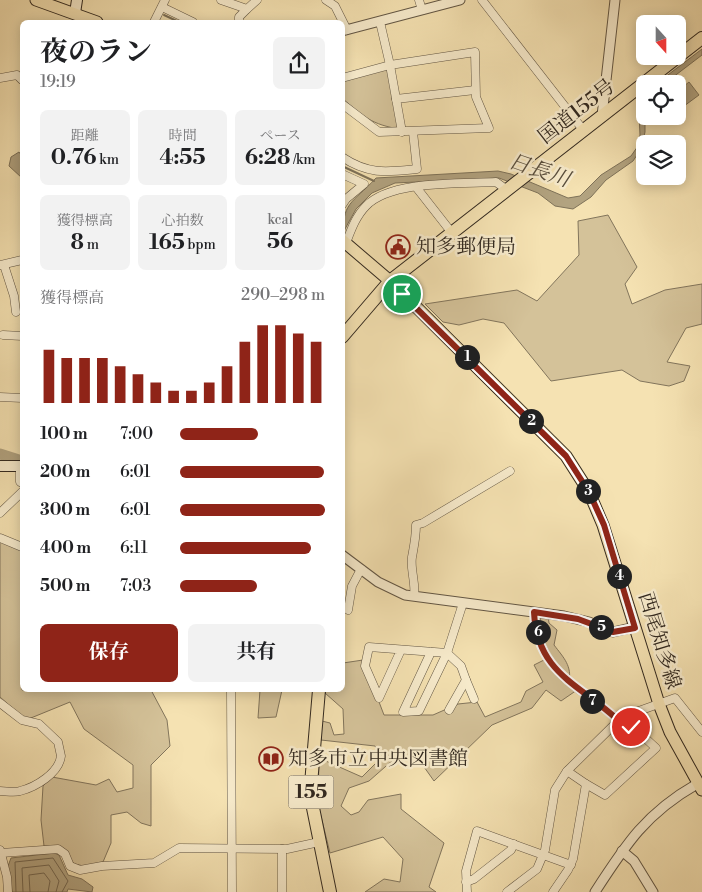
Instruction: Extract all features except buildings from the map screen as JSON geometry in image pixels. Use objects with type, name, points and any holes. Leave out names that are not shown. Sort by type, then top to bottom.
[{"type":"highway","name":"国道155号","points":[[345,334],[390,281],[702,38]]},
{"type":"highway","name":"155","points":[[319,692],[311,784],[319,842],[330,892]]},
{"type":"main road","points":[[36,0],[92,20]]},
{"type":"main road","points":[[75,13],[77,0]]},
{"type":"main road","name":"西尾知多線","points":[[345,242],[390,281],[566,456],[589,492],[604,525],[659,704],[670,732],[700,787]]},
{"type":"main road","points":[[0,466],[20,466]]},
{"type":"street","points":[[221,0],[247,9]]},
{"type":"street","points":[[239,20],[239,17],[257,0]]},
{"type":"street","points":[[326,0],[335,6],[341,20]]},
{"type":"street","points":[[419,0],[422,10]]},
{"type":"street","points":[[345,31],[460,0]]},
{"type":"street","points":[[482,0],[584,131]]},
{"type":"street","points":[[602,116],[615,0]]},
{"type":"street","points":[[160,14],[185,20]]},
{"type":"street","points":[[380,22],[402,132]]},
{"type":"street","points":[[345,77],[390,65],[475,52],[476,97],[489,128],[379,132],[345,106]]},
{"type":"street","points":[[0,78],[17,75],[20,78]]},
{"type":"street","points":[[396,99],[475,90]]},
{"type":"street","points":[[345,159],[363,169],[377,172],[417,169],[413,132]]},
{"type":"street","points":[[345,175],[364,184],[345,200]]},
{"type":"street","points":[[345,242],[365,206],[380,194],[398,188],[496,182],[507,190]]},
{"type":"street","points":[[416,187],[452,232]]},
{"type":"street","points":[[16,312],[14,296],[1,266],[20,261]]},
{"type":"street","points":[[3,335],[20,336]]},
{"type":"street","points":[[0,397],[20,398]]},
{"type":"street","points":[[414,596],[415,586],[412,558],[415,549],[416,525],[423,523],[510,471]]},
{"type":"street","points":[[0,513],[20,494]]},
{"type":"street","points":[[0,538],[20,546]]},
{"type":"street","points":[[345,557],[387,587],[414,596],[578,619],[613,632],[635,628]]},
{"type":"street","points":[[348,610],[352,586],[361,569]]},
{"type":"street","points":[[432,652],[403,712],[418,711],[447,653],[463,603]]},
{"type":"street","points":[[534,612],[540,643],[549,662],[591,700],[621,719],[656,748],[605,795],[567,771]]},
{"type":"street","points":[[401,650],[379,698],[365,666],[370,647],[447,653],[461,666],[474,699]]},
{"type":"street","points":[[449,710],[466,680]]},
{"type":"street","points":[[231,692],[232,892]]},
{"type":"street","points":[[507,892],[537,869],[543,856],[554,790],[567,771],[621,719],[675,698],[702,732]]},
{"type":"street","points":[[0,703],[22,720],[39,724],[58,742],[62,756],[54,771],[40,782],[19,792],[0,791]]},
{"type":"street","points":[[553,892],[570,865],[586,784]]},
{"type":"street","points":[[595,892],[635,832],[671,799],[700,787]]},
{"type":"street","points":[[467,892],[466,870],[476,831],[570,865]]},
{"type":"street","points":[[8,892],[8,877],[1,852],[58,849],[65,854],[70,866],[80,870],[154,863],[179,848],[282,849],[319,842]]},
{"type":"street","points":[[466,882],[474,879],[511,850],[514,844]]},
{"type":"street","points":[[282,849],[282,892]]},
{"type":"street","points":[[622,852],[634,861],[653,892]]},
{"type":"shaded area","points":[[389,68],[400,129],[382,125],[368,119],[345,101],[345,79]]},
{"type":"shaded area","points":[[608,215],[637,267],[625,284],[632,304],[665,290],[702,284],[702,324],[686,328],[667,362],[690,366],[684,381],[669,386],[640,381],[622,370],[551,381],[504,323],[483,319],[459,325],[443,322],[425,304],[517,290],[537,301],[579,255],[578,221]]},
{"type":"shaded area","points":[[0,540],[20,549],[20,692],[152,692],[167,720],[170,746],[151,765],[151,826],[141,823],[127,812],[111,815],[111,843],[103,862],[84,866],[74,864],[68,854],[60,847],[44,846],[41,820],[43,786],[52,777],[96,785],[109,779],[117,792],[133,788],[133,765],[84,729],[70,702],[26,720],[0,697]]},
{"type":"shaded area","points":[[541,616],[548,616],[549,623],[557,630],[554,645],[568,667],[569,682],[577,690],[561,701],[546,690],[532,708],[492,725],[434,781],[417,757],[393,760],[369,781],[349,788],[341,806],[351,815],[359,812],[368,800],[401,794],[401,809],[444,843],[429,887],[436,892],[365,892],[384,879],[400,882],[403,859],[383,837],[330,853],[318,804],[319,758],[362,777],[382,757],[375,746],[321,740],[322,721],[330,723],[334,735],[344,734],[343,709],[325,692],[345,692],[345,663],[363,660],[384,715],[433,715],[458,704],[477,702],[485,717],[521,702],[526,691],[543,682],[534,665],[544,660],[555,671],[559,666],[545,650],[540,621]]},
{"type":"shaded area","points":[[260,692],[282,692],[276,717],[258,718]]},
{"type":"water","points":[[702,49],[702,55],[676,75],[668,75],[681,65],[686,65],[686,61]]},
{"type":"water","points":[[689,82],[699,95],[686,105],[686,84]]},
{"type":"water","points":[[640,125],[645,125],[644,135],[640,135]]},
{"type":"water","points":[[636,149],[636,156],[633,161],[606,180],[591,197],[573,209],[555,206],[538,193],[499,178],[395,183],[372,193],[356,209],[345,229],[346,210],[354,199],[376,178],[498,171],[511,174],[568,198],[580,196],[601,175],[631,156]]},
{"type":"water","points":[[19,152],[20,153],[20,176],[9,166],[11,157]]},
{"type":"water","points":[[54,853],[59,855],[68,875],[82,879],[93,887],[92,892],[68,889],[67,892],[12,892],[8,866],[11,858]]},
{"type":"waterway","points":[[164,15],[175,20]]},
{"type":"waterway","points":[[345,167],[374,181]]},
{"type":"waterway","name":"日長川","points":[[0,454],[20,460]]},
{"type":"place","name":"知多郵便局","points":[[398,247]]},
{"type":"place","name":"知多市立中央図書館","points":[[271,759]]},
{"type":"route","points":[[402,294],[566,456],[589,492],[604,525],[635,628],[613,632],[578,619],[534,612],[534,621],[545,657],[549,662],[563,677],[576,685],[591,700],[619,721],[622,717],[631,727]]}]
